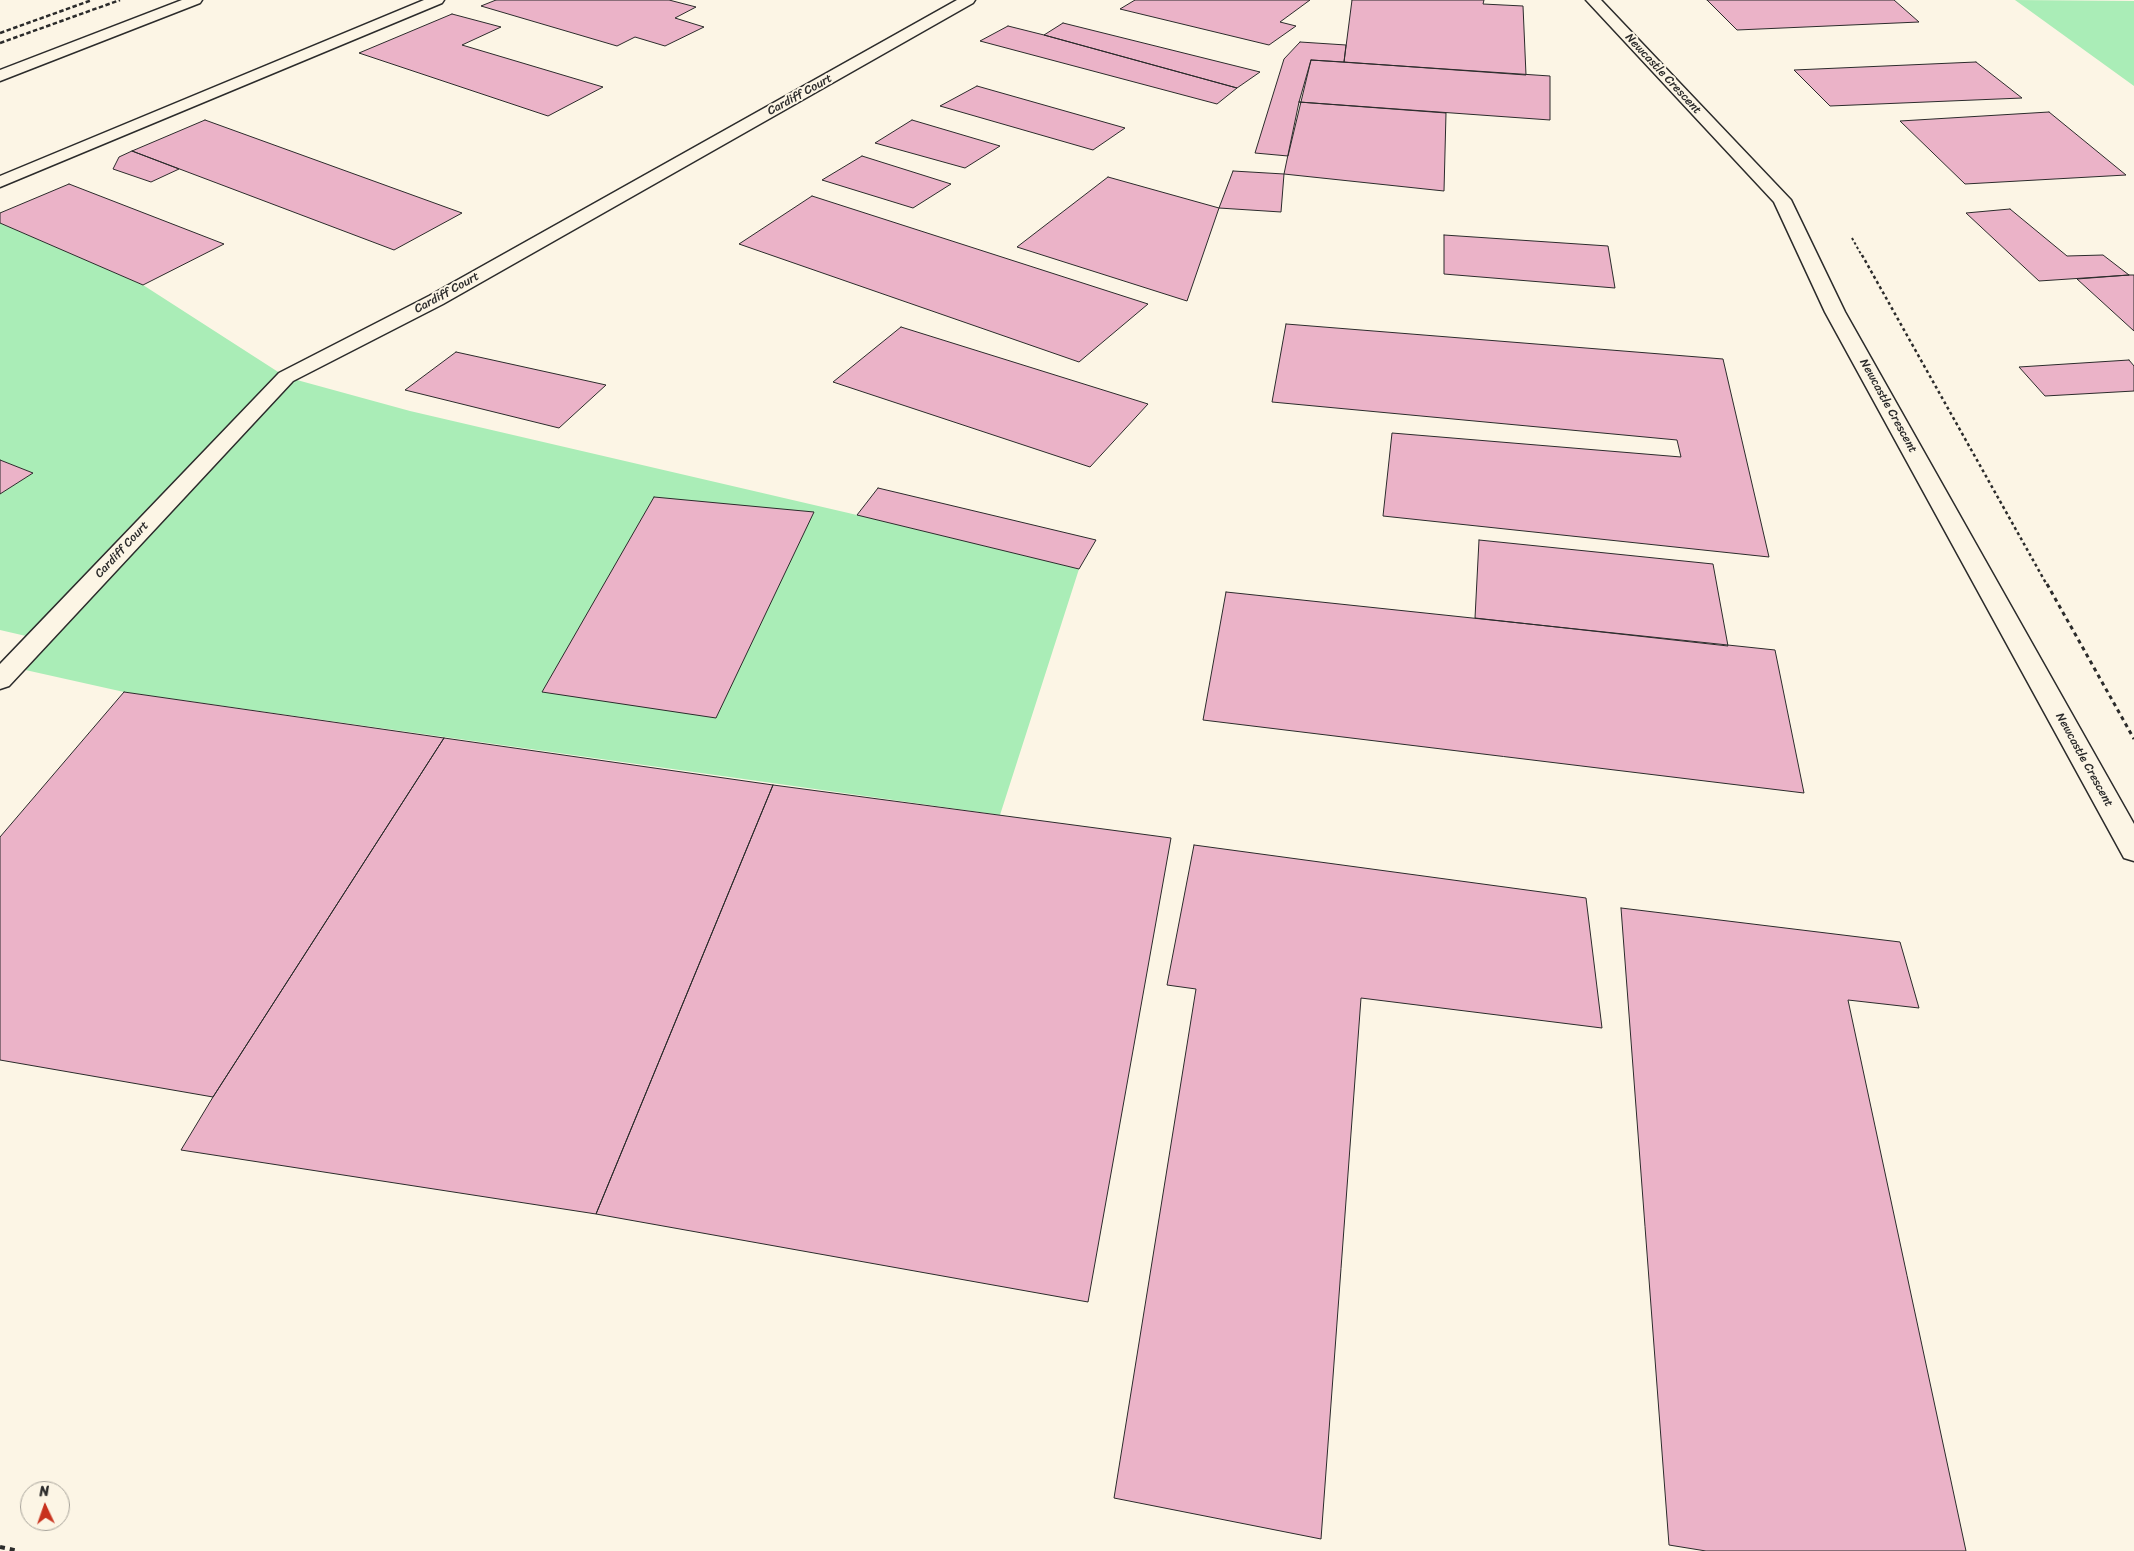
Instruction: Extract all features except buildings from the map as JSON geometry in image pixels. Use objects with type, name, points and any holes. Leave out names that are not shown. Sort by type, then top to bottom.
[{"type":"street","points":[[0,76],[195,0]]},
{"type":"street","points":[[0,182],[437,0]]},
{"type":"street","name":"Cardiff Court","points":[[0,680],[286,377],[444,296],[968,0]]},
{"type":"street","name":"Newcastle Crescent","points":[[1593,0],[1782,200],[1835,312],[2134,850]]},
{"type":"path","points":[[0,1547],[19,1551]]},
{"type":"green space","points":[[2015,0],[2134,1],[2134,86]]},
{"type":"green space","points":[[0,223],[143,285],[286,377],[410,411],[857,515],[1079,569],[1000,815],[124,692],[12,667],[39,639],[0,630],[0,494],[33,473],[0,460]]},
{"type":"railway","points":[[0,33],[92,0]]},
{"type":"railway","points":[[0,43],[120,0]]}]
